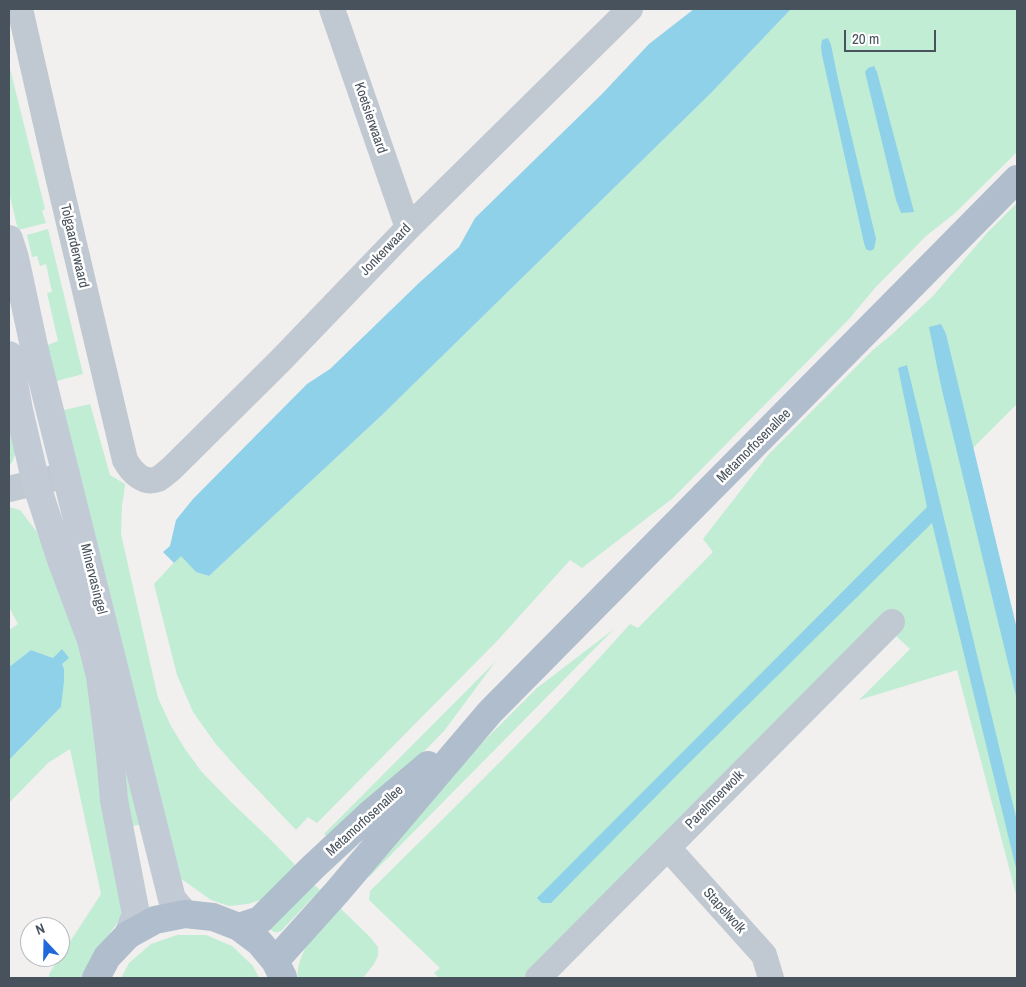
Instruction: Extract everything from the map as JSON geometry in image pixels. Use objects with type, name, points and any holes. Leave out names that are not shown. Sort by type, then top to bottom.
[{"type":"main road","name":"Metamorfosenallee","points":[[279,970],[337,892],[490,712],[1017,180]]},
{"type":"main road","name":"Metamorfosenallee","points":[[239,927],[260,920],[370,814],[490,712]]},
{"type":"main road","points":[[96,978],[107,957],[128,935],[155,920],[185,914],[213,917],[239,927],[259,942],[279,970]]},
{"type":"street","name":"Tolgaarderwaard","points":[[20,9],[125,460],[130,470],[139,477]]},
{"type":"street","name":"Koetsierwaard","points":[[332,9],[408,228]]},
{"type":"street","name":"Jonkerwaard","points":[[139,477],[146,480],[157,479],[171,469],[280,361],[408,228],[630,9]]},
{"type":"street","name":"Minervasingel","points":[[9,239],[15,258],[35,351],[172,899],[185,914]]},
{"type":"street","name":"Minervasingel","points":[[9,355],[19,410],[36,483],[60,557],[91,640],[100,676],[114,800],[136,914],[128,935]]},
{"type":"street","points":[[9,489],[67,475]]},
{"type":"street","name":"Parelmoerwolk","points":[[538,978],[892,622]]},
{"type":"street","name":"Stapelwolk","points":[[668,848],[764,955],[771,978]]},
{"type":"green space","points":[[791,9],[1017,9],[1017,152],[954,214],[926,236],[874,289],[849,319],[673,498],[582,568],[570,560],[498,640],[317,823],[308,817],[296,830],[215,743],[193,712],[177,675],[154,584],[181,555],[196,572],[209,576],[382,415],[711,93]]},
{"type":"green space","points":[[9,65],[45,209],[42,211],[46,223],[18,230],[9,192]]},
{"type":"green space","points":[[1017,203],[1017,404],[971,450],[1017,634],[1017,898],[957,670],[859,700],[910,649],[895,635],[884,614],[523,978],[439,978],[434,973],[440,968],[369,900],[370,891],[535,726],[630,624],[638,628],[713,552],[703,539],[769,454],[873,350],[933,296],[987,233]]},
{"type":"green space","points":[[48,229],[83,374],[53,382],[45,346],[58,341],[47,293],[52,292],[46,264],[40,266],[37,256],[32,257],[27,235]]},
{"type":"green space","points":[[90,404],[110,475],[125,484],[121,534],[158,698],[171,726],[201,771],[298,868],[266,898],[248,904],[229,906],[211,900],[180,878],[60,411]]},
{"type":"green space","points":[[9,421],[15,439],[16,450],[9,467]]},
{"type":"green space","points":[[9,507],[20,510],[37,532],[68,608],[91,690],[124,886],[121,918],[101,945],[85,978],[49,978],[49,974],[54,967],[70,967],[70,942],[101,894],[70,749],[48,763],[9,803],[9,760],[61,707],[64,669],[62,664],[53,658],[31,650],[9,667],[9,630],[18,624],[9,607]]},
{"type":"green space","points":[[614,629],[369,877],[365,873],[436,789],[537,688]]},
{"type":"green space","points":[[496,661],[444,731],[400,776],[328,838],[324,834]]},
{"type":"green space","points":[[120,758],[124,758],[142,824],[129,827]]},
{"type":"green space","points":[[311,882],[320,890],[281,931],[275,932],[271,930],[270,929]]},
{"type":"green space","points":[[337,905],[378,947],[378,956],[374,964],[363,978],[298,978],[300,959],[317,930]]},
{"type":"green space","points":[[177,935],[206,935],[232,946],[253,966],[259,978],[121,978],[129,963],[151,944]]},
{"type":"water","points":[[694,9],[791,9],[711,93],[382,415],[209,576],[196,572],[181,556],[174,563],[163,552],[170,546],[176,520],[193,499],[307,384],[330,369],[459,247],[475,218],[602,94],[649,44]]},
{"type":"water","points":[[828,38],[876,239],[874,249],[870,251],[866,249],[864,243],[822,55],[822,40]]},
{"type":"water","points":[[874,66],[914,212],[901,213],[896,200],[865,72],[868,68]]},
{"type":"water","points":[[941,324],[946,334],[1017,629],[1017,700],[941,386],[929,327]]},
{"type":"water","points":[[907,365],[1017,821],[1017,872],[932,523],[684,768],[551,903],[542,903],[537,898],[927,507],[898,368]]},
{"type":"water","points":[[62,649],[69,658],[62,664],[64,681],[61,707],[9,760],[9,667],[31,650],[53,658]]}]
